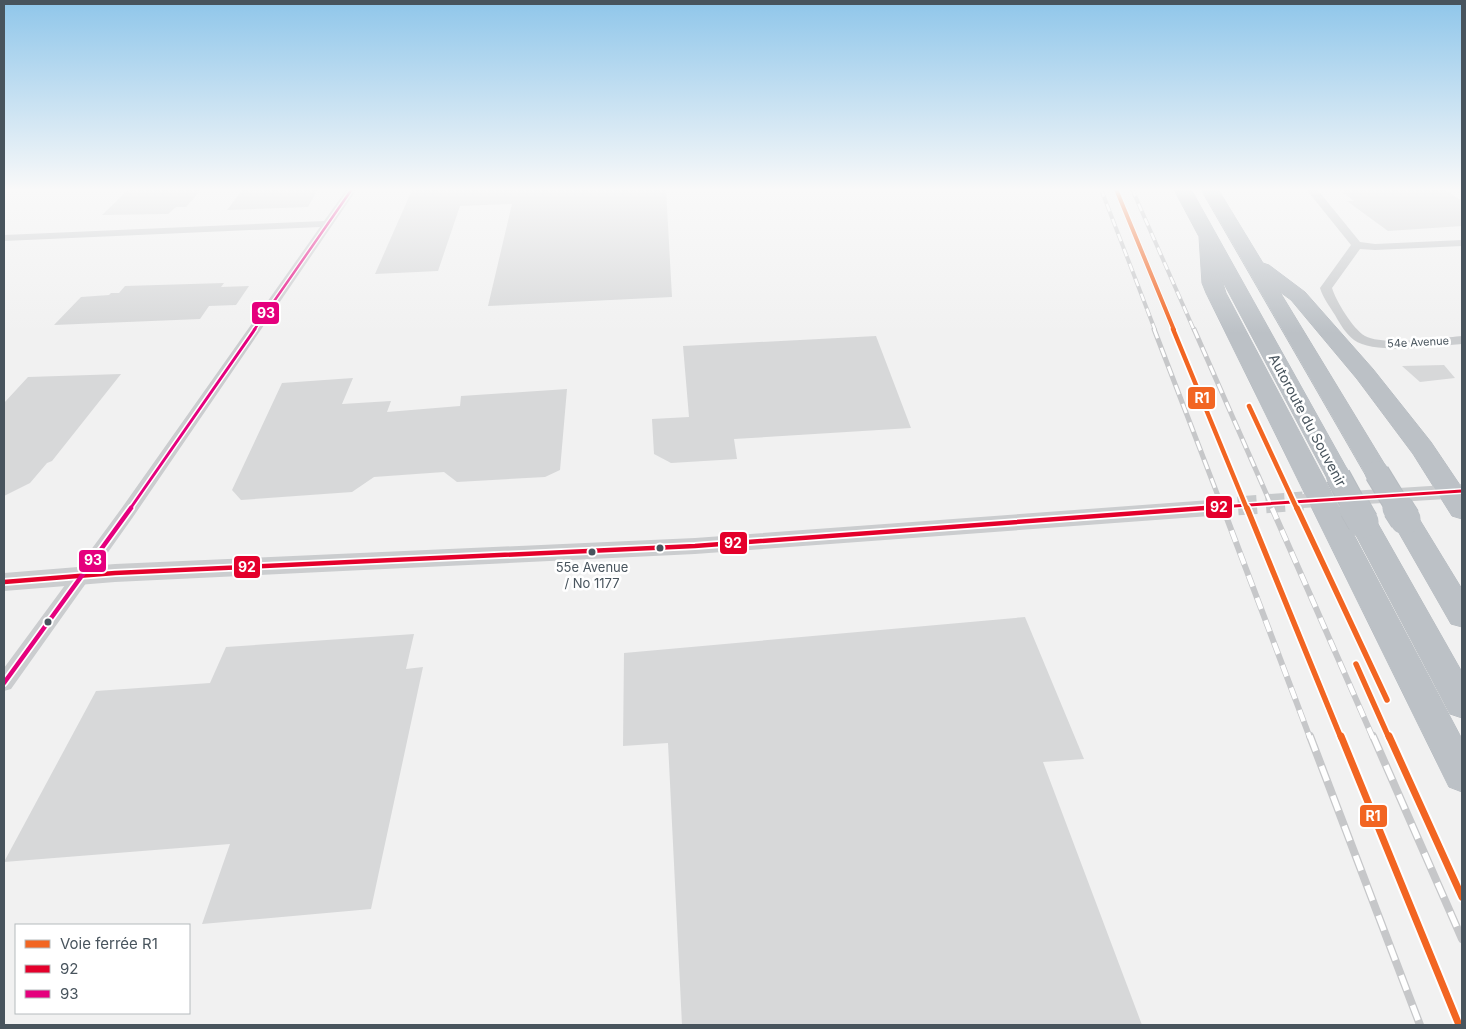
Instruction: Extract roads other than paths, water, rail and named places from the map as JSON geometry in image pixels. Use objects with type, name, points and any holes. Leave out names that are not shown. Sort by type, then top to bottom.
[{"type":"highway","name":"Autoroute du Souvenir","points":[[1209,237],[1321,492],[1363,522],[1462,703]]},
{"type":"highway","points":[[1238,237],[1462,615]]},
{"type":"highway","points":[[1253,263],[1298,296],[1397,415],[1459,494]]},
{"type":"highway","points":[[1321,492],[1462,774]]},
{"type":"street","points":[[4,238],[27,237]]},
{"type":"street","points":[[4,683],[133,505],[318,237]]},
{"type":"street","points":[[1350,237],[1357,245],[1375,247],[1462,243]]},
{"type":"street","name":"54e Avenue","points":[[1357,245],[1326,285],[1326,291],[1355,334],[1362,340],[1373,343],[1393,344],[1462,340]]},
{"type":"street","points":[[1321,492],[1459,494]]},
{"type":"street","points":[[4,582],[81,576],[635,549],[1210,508]]},
{"type":"tunnel","points":[[1213,508],[1210,508],[1303,501]]},
{"type":"railway","points":[[1119,237],[1155,330]]},
{"type":"railway","points":[[1153,237],[1194,330]]},
{"type":"railway","points":[[1154,329],[1223,509]]},
{"type":"railway","points":[[1194,329],[1273,509]]},
{"type":"railway","points":[[1223,508],[1310,738]]},
{"type":"railway","points":[[1272,508],[1373,738]]},
{"type":"railway","points":[[1310,736],[1420,1025]]},
{"type":"railway","points":[[1373,736],[1462,939]]},
{"type":"rail line","name":"R1","points":[[1136,237],[1459,1025]]},
{"type":"rail line","name":"R1","points":[[1249,406],[1387,700]]},
{"type":"rail line","name":"R1","points":[[1356,664],[1462,897]]},
{"type":"place","name":"55e Avenue / No 1177","points":[[592,552]]}]
